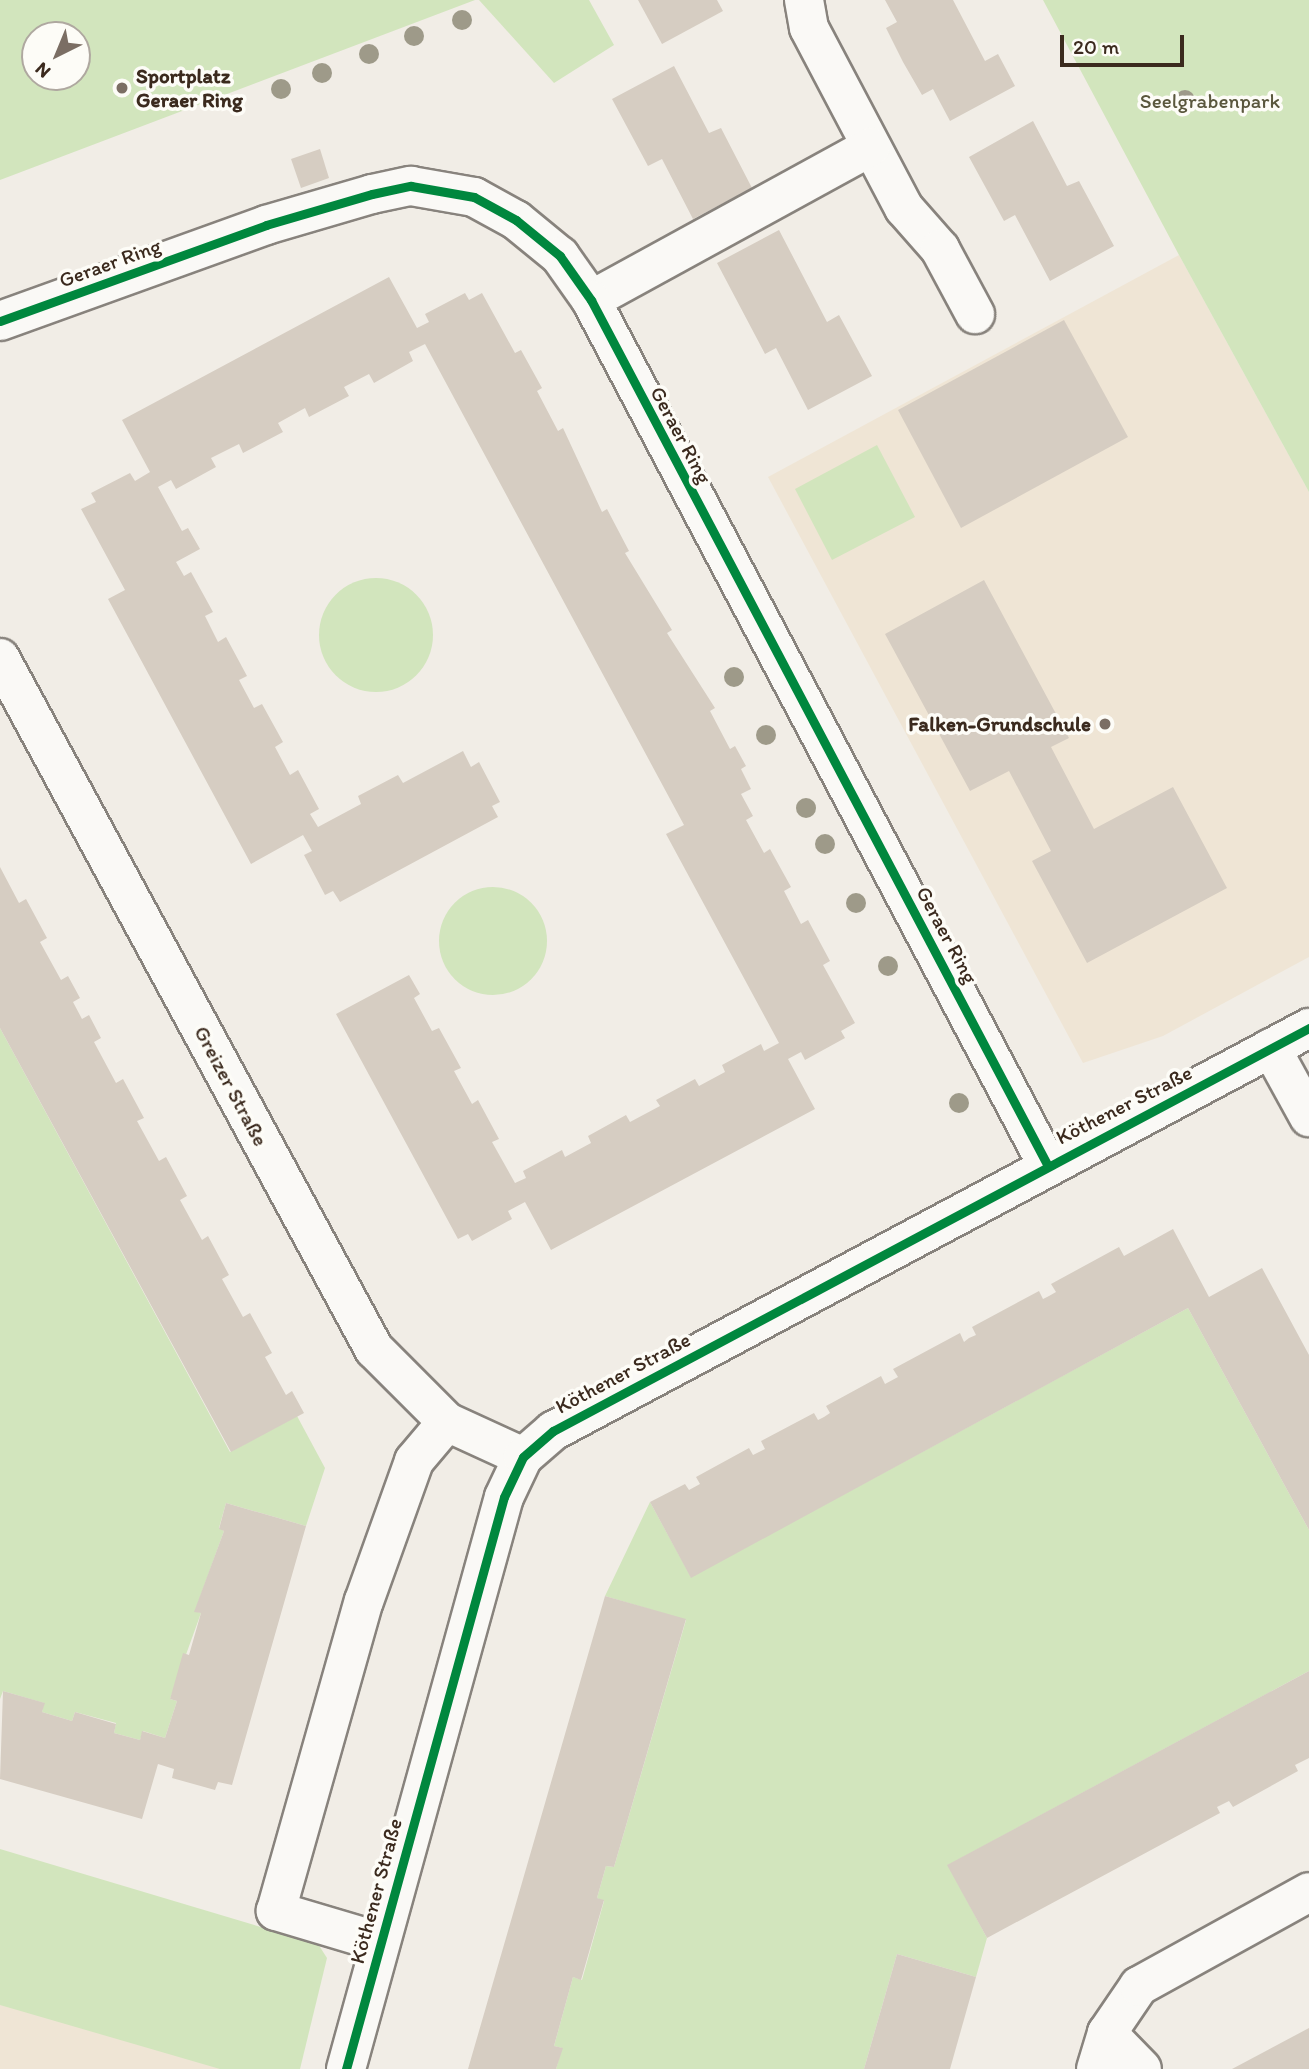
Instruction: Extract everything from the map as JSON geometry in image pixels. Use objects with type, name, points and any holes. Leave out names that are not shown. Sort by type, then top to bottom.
[{"type":"street","points":[[804,0],[809,28],[904,208],[940,249],[975,314]]},
{"type":"street","points":[[591,300],[872,147]]},
{"type":"street","name":"Geraer Ring","points":[[0,321],[267,225],[352,198],[411,187],[474,197],[516,220],[560,256],[591,300],[1047,1164]]},
{"type":"street","name":"Greizer Straße","points":[[0,658],[374,1349],[447,1422],[523,1457]]},
{"type":"street","name":"Köthener Straße","points":[[346,2069],[505,1497],[523,1457],[553,1431],[1047,1164],[1309,1028]]},
{"type":"street","points":[[1271,1048],[1309,1118]]},
{"type":"street","name":"Köthener Straße","points":[[380,1942],[276,1911],[369,1588],[414,1461],[447,1422]]},
{"type":"street","points":[[1096,2069],[1107,2033],[1139,1986],[1309,1892]]},
{"type":"street","points":[[1107,2033],[1142,2069]]},
{"type":"shaded area","name":"Falken-Grundschule","points":[[1179,255],[1309,492],[1309,957],[1163,1036],[1083,1063],[768,477]]},
{"type":"shaded area","points":[[0,1938],[300,2069],[0,2069]]},
{"type":"green space","name":"Sportplatz Geraer Ring","points":[[0,0],[475,0],[0,180]]},
{"type":"green space","points":[[479,0],[589,0],[614,45],[554,83]]},
{"type":"green space","name":"Seelgrabenpark","points":[[1043,0],[1309,0],[1309,492],[1179,255]]},
{"type":"green space","points":[[877,445],[915,517],[832,560],[795,489]]},
{"type":"green space","points":[[376,578],[398,582],[416,595],[429,613],[433,635],[429,657],[416,675],[398,688],[376,692],[354,688],[336,675],[323,657],[319,635],[323,613],[336,595],[354,582]]},
{"type":"green space","points":[[493,887],[514,891],[531,903],[543,920],[547,941],[543,962],[531,979],[514,991],[493,995],[472,991],[455,979],[443,962],[439,941],[443,920],[455,903],[472,891]]},
{"type":"green space","points":[[0,1028],[230,1452],[297,1416],[325,1468],[306,1526],[226,1503],[219,1528],[224,1531],[195,1611],[201,1613],[170,1699],[177,1701],[165,1738],[143,1731],[140,1740],[114,1733],[116,1723],[75,1712],[72,1721],[42,1712],[44,1703],[3,1691],[0,1699]]},
{"type":"green space","points":[[1188,1308],[1309,1530],[1309,1671],[948,1865],[987,1938],[976,1977],[897,1954],[864,2069],[556,2069],[562,2048],[554,2046],[573,1977],[582,1980],[604,1901],[597,1898],[606,1866],[614,1867],[686,1620],[605,1596],[650,1502],[691,1577]]},
{"type":"green space","points":[[0,1849],[318,1944],[327,1958],[300,2069],[220,2069],[0,2005]]},
{"type":"building","points":[[638,0],[717,0],[723,11],[662,44]]},
{"type":"building","points":[[885,0],[953,0],[985,61],[998,54],[1015,86],[950,121],[933,89],[922,95],[903,62],[886,28],[897,22]]},
{"type":"building","points":[[674,66],[709,133],[721,128],[752,188],[693,219],[662,159],[648,166],[612,99]]},
{"type":"building","points":[[1033,121],[1067,186],[1079,181],[1114,246],[1050,281],[1015,215],[1004,221],[969,157]]},
{"type":"building","points":[[320,149],[329,178],[301,188],[291,159]]},
{"type":"building","points":[[779,230],[827,322],[839,315],[872,376],[808,410],[776,348],[765,354],[717,263]]},
{"type":"building","points":[[389,277],[417,328],[429,322],[425,314],[465,293],[469,300],[482,293],[515,353],[521,350],[542,388],[537,391],[558,431],[563,428],[602,512],[607,509],[629,551],[625,553],[672,630],[667,633],[715,708],[710,711],[730,749],[735,746],[746,766],[741,769],[751,789],[741,794],[753,816],[746,820],[764,853],[770,849],[791,887],[784,891],[801,924],[808,920],[830,961],[823,965],[855,1023],[841,1031],[845,1038],[805,1060],[801,1052],[788,1059],[815,1109],[551,1250],[525,1202],[508,1211],[512,1219],[472,1241],[468,1234],[458,1239],[336,1014],[409,975],[420,994],[414,998],[432,1031],[439,1028],[461,1068],[454,1071],[472,1104],[478,1100],[499,1139],[492,1142],[515,1183],[526,1178],[523,1171],[562,1150],[565,1157],[591,1143],[588,1136],[626,1115],[630,1122],[660,1106],[656,1100],[695,1079],[699,1086],[725,1072],[722,1065],[761,1044],[764,1051],[779,1043],[666,834],[684,825],[425,344],[409,352],[413,361],[374,383],[369,374],[344,387],[349,396],[309,417],[305,408],[278,423],[283,432],[243,453],[239,444],[211,458],[216,467],[176,489],[171,480],[158,487],[182,531],[188,528],[200,549],[176,562],[184,576],[191,572],[213,612],[205,616],[218,642],[226,637],[247,676],[239,680],[254,708],[262,704],[283,742],[275,747],[290,775],[298,770],[319,809],[310,814],[318,827],[361,804],[358,796],[398,775],[403,783],[463,751],[471,767],[479,762],[500,802],[492,806],[498,817],[340,902],[333,891],[325,895],[304,855],[312,851],[303,835],[251,864],[108,599],[125,590],[81,509],[96,502],[91,493],[130,473],[135,481],[150,472],[122,420]]},
{"type":"building","points":[[1064,320],[1128,437],[961,528],[898,410]]},
{"type":"building","name":"Falken-Grundschule","points":[[984,580],[1069,738],[1051,747],[1094,829],[1173,787],[1227,888],[1087,963],[1032,861],[1051,851],[1009,771],[970,791],[885,634]]},
{"type":"building","points":[[0,867],[19,903],[26,899],[47,938],[40,942],[61,980],[68,976],[80,998],[73,1002],[82,1019],[89,1015],[101,1038],[94,1042],[116,1083],[123,1079],[144,1118],[137,1121],[159,1161],[166,1157],[187,1196],[180,1200],[202,1240],[208,1236],[229,1275],[222,1279],[243,1317],[250,1313],[272,1353],[265,1357],[286,1395],[292,1391],[304,1413],[231,1452],[0,1028]]},
{"type":"building","points":[[1173,1229],[1209,1297],[1262,1268],[1309,1355],[1309,1530],[1188,1308],[691,1578],[650,1502],[685,1484],[689,1490],[700,1484],[696,1477],[749,1448],[753,1455],[765,1449],[761,1441],[814,1413],[818,1420],[824,1417],[830,1413],[826,1406],[881,1376],[885,1384],[898,1377],[893,1369],[960,1333],[964,1342],[976,1335],[972,1327],[1039,1291],[1043,1299],[1049,1296],[1056,1292],[1051,1284],[1119,1247],[1124,1256]]},
{"type":"building","points":[[226,1503],[306,1526],[232,1785],[218,1782],[215,1790],[172,1778],[174,1769],[158,1764],[142,1819],[0,1779],[3,1691],[45,1703],[42,1712],[72,1721],[75,1712],[116,1724],[114,1733],[140,1740],[142,1731],[165,1738],[177,1701],[170,1699],[183,1653],[189,1655],[201,1613],[194,1612],[224,1531],[219,1529]]},
{"type":"building","points":[[605,1596],[686,1619],[614,1867],[606,1866],[597,1898],[604,1900],[581,1980],[573,1977],[554,2046],[563,2048],[556,2069],[468,2069]]},
{"type":"building","points":[[1309,1671],[1309,1758],[1295,1765],[1298,1771],[1233,1807],[1229,1801],[1217,1807],[1220,1813],[987,1938],[947,1865]]},
{"type":"building","points":[[897,1954],[976,1977],[950,2069],[864,2069]]},
{"type":"building","points":[[1309,2028],[1309,2069],[1232,2069]]},
{"type":"cycle path","points":[[0,321],[266,225],[372,194],[411,186],[474,197],[516,220],[560,256],[591,300],[1047,1164]]},
{"type":"cycle path","points":[[346,2069],[504,1497],[523,1457],[553,1431],[1309,1028]]},
{"type":"place","name":"Sportplatz Geraer Ring","points":[[122,88]]},
{"type":"place","name":"Falken-Grundschule","points":[[1105,724]]}]
